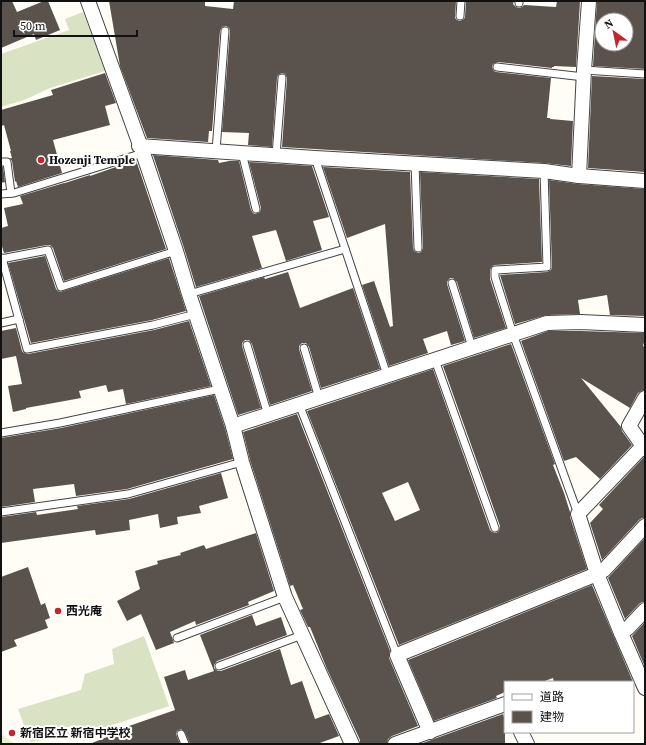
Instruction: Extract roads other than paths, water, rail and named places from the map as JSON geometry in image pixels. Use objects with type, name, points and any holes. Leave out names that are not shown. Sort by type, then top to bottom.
[{"type":"street","points":[[88,1],[176,251],[233,426],[242,462],[285,597],[352,744]]},
{"type":"street","points":[[579,176],[589,1]]},
{"type":"street","points":[[141,149],[216,151],[544,171],[579,176],[645,181]]},
{"type":"street","points":[[233,426],[547,323],[581,322],[645,325]]},
{"type":"street","points":[[645,398],[629,426],[644,448],[578,514],[597,574],[645,688]]},
{"type":"street","points":[[430,732],[397,655],[597,574],[604,570],[645,526]]},
{"type":"street","points":[[621,633],[628,628],[645,610]]},
{"type":"street","points":[[395,744],[504,704]]},
{"type":"street","points":[[522,733],[527,744]]},
{"type":"lane","points":[[460,16],[461,1]]},
{"type":"lane","points":[[216,151],[225,31]]},
{"type":"lane","points":[[497,67],[584,74],[645,74]]},
{"type":"lane","points":[[276,155],[282,78]]},
{"type":"lane","points":[[1,194],[14,193],[141,149]]},
{"type":"lane","points":[[242,153],[256,209]]},
{"type":"lane","points":[[314,158],[387,375]]},
{"type":"lane","points":[[1,162],[7,162],[10,193]]},
{"type":"lane","points":[[415,164],[418,248]]},
{"type":"lane","points":[[544,171],[547,267],[495,270],[495,277],[513,334],[578,514]]},
{"type":"lane","points":[[189,294],[345,248]]},
{"type":"lane","points":[[176,251],[61,287],[48,250],[2,258],[27,349],[153,325],[196,314]]},
{"type":"lane","points":[[452,283],[472,347]]},
{"type":"lane","points":[[1,323],[19,319]]},
{"type":"lane","points":[[247,345],[268,415]]},
{"type":"lane","points":[[304,348],[319,398]]},
{"type":"lane","points":[[435,360],[495,528]]},
{"type":"lane","points":[[1,433],[60,423],[220,389]]},
{"type":"lane","points":[[299,404],[397,655]]},
{"type":"lane","points":[[1,512],[128,494],[242,462]]},
{"type":"lane","points":[[177,638],[285,597]]},
{"type":"lane","points":[[219,666],[302,635]]},
{"type":"lane","points":[[181,734],[185,744]]},
{"type":"place","name":"Hozenji Temple","points":[[41,160]]},
{"type":"place","name":"西光庵","points":[[58,611]]},
{"type":"place","name":"新宿区立 新宿中学校","points":[[12,733]]}]
